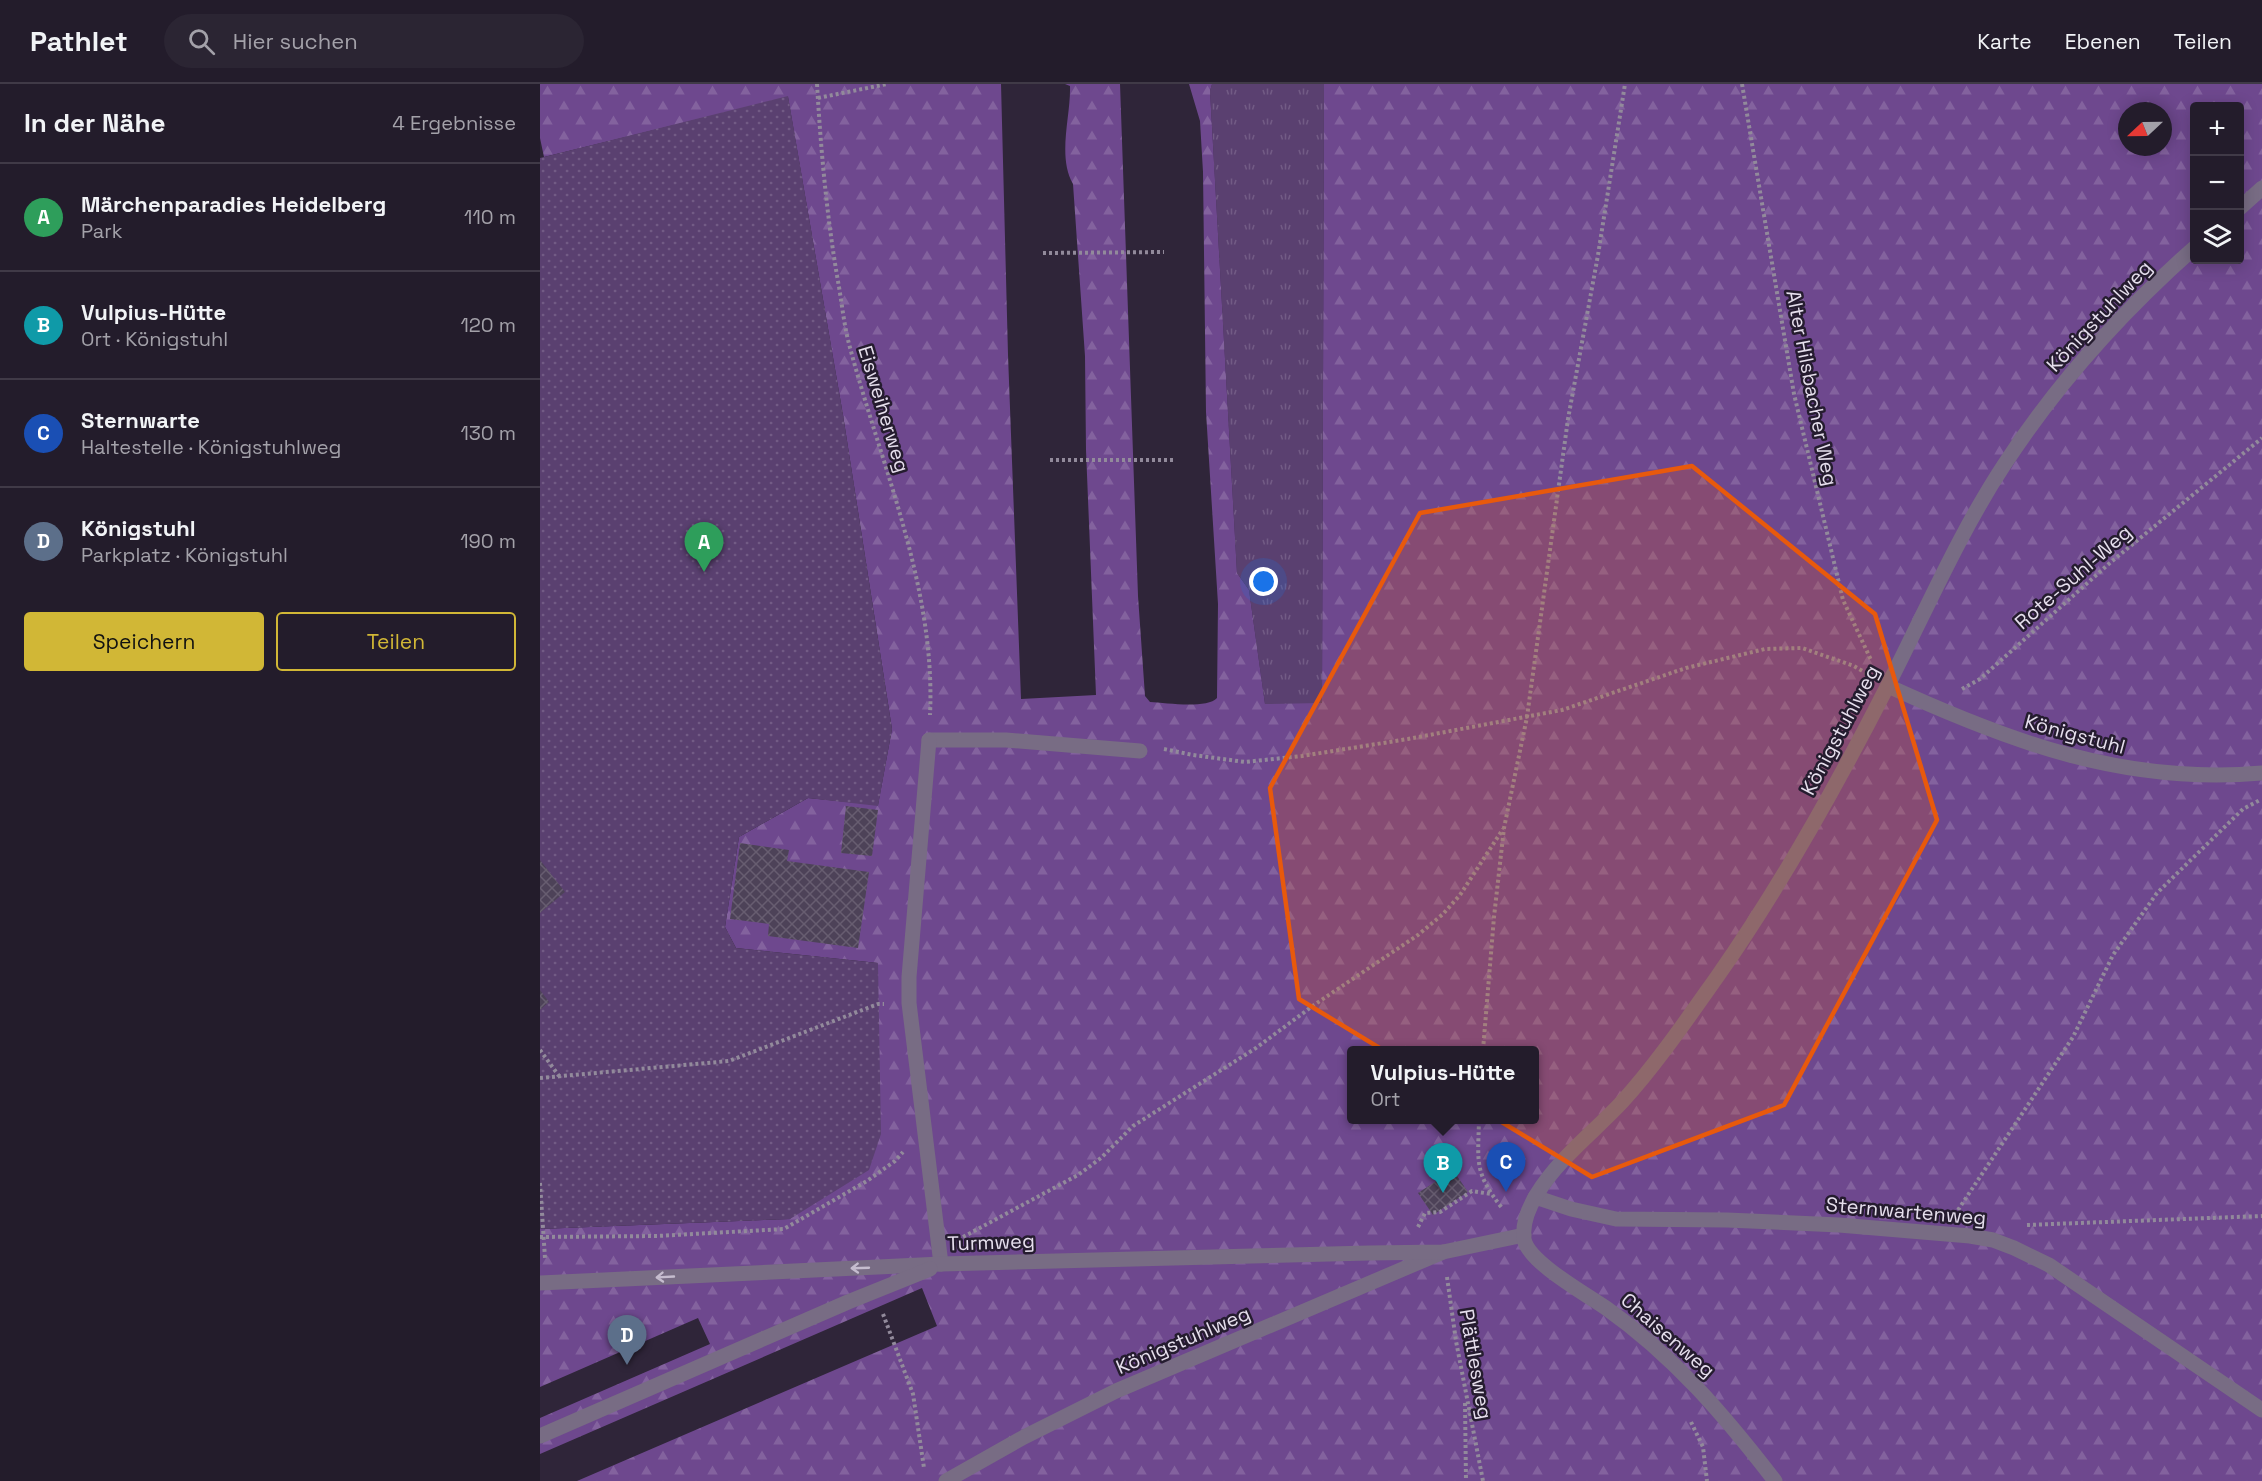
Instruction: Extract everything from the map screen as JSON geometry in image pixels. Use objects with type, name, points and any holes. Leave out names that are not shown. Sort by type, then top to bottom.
[{"type":"street","points":[[2244,204],[2262,188]]},
{"type":"street","name":"Königstuhlweg","points":[[1524,1235],[1527,1216],[1535,1197],[1560,1166],[1624,1100],[1695,1009],[1732,956],[1800,849],[1888,686],[1981,503],[2030,427],[2078,367],[2129,311],[2190,252]]},
{"type":"street","name":"Königstuhl","points":[[1888,686],[2000,735],[2113,767],[2180,775],[2262,773]]},
{"type":"street","points":[[540,1436],[941,1264],[909,1003],[909,977],[929,740],[1006,740],[1140,751]]},
{"type":"street","name":"Sternwartenweg","points":[[1535,1197],[1581,1212],[1616,1219],[1839,1225],[1942,1233],[1993,1240],[2049,1265],[2262,1410]]},
{"type":"street","points":[[1443,1252],[1524,1235]]},
{"type":"street","name":"Chaisenweg","points":[[1524,1235],[1527,1249],[1533,1257],[1654,1345],[1682,1371],[1709,1398],[1775,1481]]},
{"type":"street","name":"Königstuhlweg","points":[[946,1481],[1024,1437],[1116,1392],[1443,1252]]},
{"type":"street","name":"Turmweg","points":[[540,1283],[941,1264],[1443,1252]]},
{"type":"path","name":"Eisweiherweg","points":[[817,84],[830,238],[847,337],[870,420],[911,548],[921,593],[931,691],[929,740]]},
{"type":"path","points":[[818,98],[887,84]]},
{"type":"path","points":[[1483,1046],[1503,828],[1527,717],[1568,419],[1598,255],[1625,84]]},
{"type":"path","name":"Alter Hilsbacher Weg","points":[[1742,84],[1794,394],[1833,563],[1843,600],[1857,634],[1866,653],[1888,686]]},
{"type":"path","points":[[1043,253],[1164,252]]},
{"type":"path","name":"Rote-Suhl-Weg","points":[[1955,691],[1980,679],[2111,562],[2262,438]]},
{"type":"path","points":[[1050,460],[1173,460]]},
{"type":"path","points":[[1162,748],[1245,762],[1408,739],[1562,710],[1686,668],[1765,650],[1803,648],[1854,666],[1888,686]]},
{"type":"path","points":[[1942,1233],[2073,1037],[2113,955],[2157,893],[2243,809],[2262,800]]},
{"type":"path","points":[[941,1264],[960,1239],[1078,1175],[1101,1158],[1133,1126],[1256,1048],[1314,1005],[1418,935],[1443,914],[1460,895],[1503,828]]},
{"type":"path","points":[[540,1078],[729,1061],[878,1004]]},
{"type":"path","points":[[540,1050],[560,1076]]},
{"type":"path","points":[[1414,1254],[1414,1237],[1425,1213],[1440,1212],[1472,1191],[1492,1195],[1485,1186],[1479,1169],[1479,1124]]},
{"type":"path","points":[[540,1183],[542,1237],[657,1236],[784,1229],[798,1223],[867,1181],[895,1161],[904,1150]]},
{"type":"path","points":[[2019,1226],[2262,1216]]},
{"type":"path","name":"Plättlesweg","points":[[1443,1252],[1465,1393],[1483,1481]]},
{"type":"path","points":[[875,1291],[913,1394],[924,1470]]},
{"type":"path","points":[[1465,1393],[1466,1481]]},
{"type":"highlighted area","points":[[1692,466],[1875,614],[1937,820],[1784,1105],[1592,1177],[1299,999],[1270,788],[1420,513]]},
{"type":"green space","points":[[540,84],[1001,84],[1008,355],[1021,699],[1096,695],[1086,450],[1085,356],[1073,184],[1068,173],[1065,149],[1070,86],[1065,84],[1120,84],[1138,596],[1145,696],[1150,702],[1196,704],[1217,698],[1218,604],[1206,412],[1203,172],[1200,121],[1189,84],[1212,84],[1210,91],[1237,573],[1249,590],[1265,704],[1322,703],[1324,84],[2262,84],[2262,1481],[577,1481],[937,1326],[922,1288],[540,1454],[540,1418],[710,1344],[698,1318],[540,1387],[540,1229],[790,1219],[878,1004],[878,963],[736,948],[725,927],[739,837],[808,798],[878,805],[892,729],[843,415],[788,97],[544,157],[540,138]]},
{"type":"green space","points":[[1212,84],[1324,84],[1322,704],[1265,704],[1249,590],[1237,573],[1210,91]]},
{"type":"green space","points":[[788,96],[843,415],[892,729],[878,806],[808,798],[739,837],[725,927],[736,948],[878,963],[881,1134],[869,1170],[790,1219],[540,1229],[540,158]]},
{"type":"building","points":[[846,806],[878,810],[872,856],[841,853]]},
{"type":"building","points":[[740,843],[789,850],[787,861],[869,872],[858,948],[768,936],[769,924],[730,919]]},
{"type":"building","points":[[540,860],[565,892],[540,913]]},
{"type":"building","points":[[540,990],[549,1002],[540,1010]]},
{"type":"building","points":[[1453,1170],[1468,1192],[1433,1215],[1418,1193]]},
{"type":"place","name":"Märchenparadies Heidelberg","points":[[704,572]]},
{"type":"place","name":"Sternwarte","points":[[1506,1192]]},
{"type":"place","name":"Vulpius-Hütte","points":[[1443,1193]]},
{"type":"place","name":"Königstuhl","points":[[627,1365]]}]
